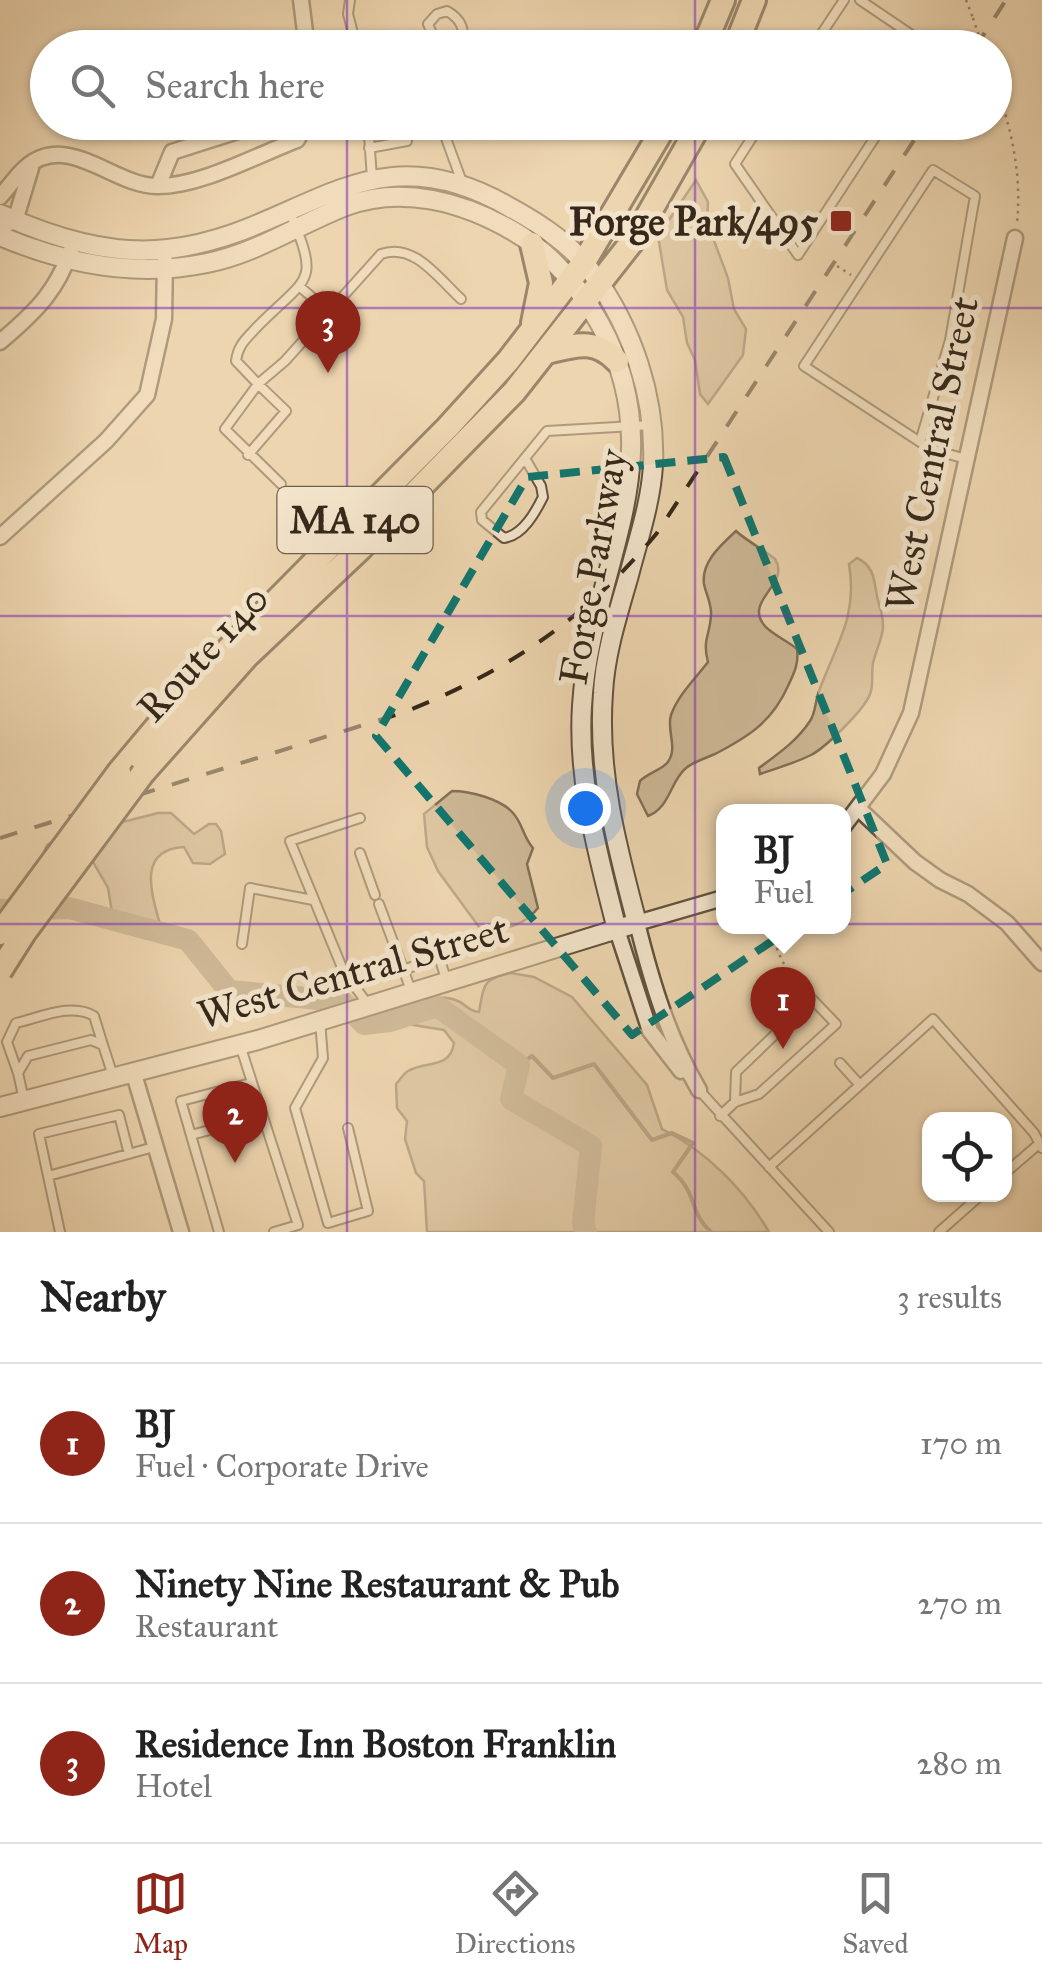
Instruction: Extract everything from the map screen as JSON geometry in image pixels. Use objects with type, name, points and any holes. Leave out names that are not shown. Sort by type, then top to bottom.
[{"type":"main road","points":[[710,30],[723,0]]},
{"type":"main road","points":[[742,30],[754,0]]},
{"type":"main road","name":"Route 140","points":[[0,971],[143,772],[247,656],[467,443],[538,344],[656,140]]},
{"type":"main road","name":"Route 140","points":[[0,933],[118,772],[209,668],[448,427],[593,292],[641,229],[691,140]]},
{"type":"main road","points":[[532,244],[541,283],[538,344],[592,344],[604,348],[617,361]]},
{"type":"street","points":[[301,0],[305,30]]},
{"type":"street","points":[[158,186],[172,152],[210,140]]},
{"type":"street","points":[[0,197],[32,163],[57,154],[72,155],[132,183],[158,186],[190,181],[297,140]]},
{"type":"street","points":[[5,220],[32,163]]},
{"type":"street","name":"Forge Parkway","points":[[0,236],[46,255],[113,269],[165,259],[332,190],[372,178],[419,177],[464,186],[524,215],[557,238],[593,292],[621,321],[640,366],[650,486],[610,646],[603,691],[607,802],[637,924]]},
{"type":"street","name":"Forge Parkway","points":[[5,220],[58,238],[205,264],[245,253],[346,206],[374,198],[411,196],[454,206],[496,222],[578,271]]},
{"type":"street","name":"West Central Street","points":[[851,818],[899,744],[911,713],[1015,238]]},
{"type":"street","points":[[0,342],[45,302],[74,241]]},
{"type":"street","points":[[0,537],[106,441],[147,395],[164,319],[165,259]]},
{"type":"street","name":"Forge Parkway","points":[[593,292],[642,425],[588,660],[582,706],[586,794],[617,930]]},
{"type":"street","points":[[859,810],[915,862],[1007,923],[1042,964]]},
{"type":"street","name":"West Central Street","points":[[0,1107],[340,1016],[716,900]]},
{"type":"street","points":[[637,924],[657,1000],[676,1050],[698,1090]]},
{"type":"street","points":[[617,930],[650,1031],[698,1090]]},
{"type":"street","points":[[133,1070],[181,1232]]},
{"type":"lane","points":[[350,0],[348,14],[352,30]]},
{"type":"lane","points":[[824,30],[844,0]]},
{"type":"lane","points":[[860,0],[904,30]]},
{"type":"lane","points":[[430,30],[428,24],[437,14],[448,11],[458,17],[464,30]]},
{"type":"lane","points":[[369,140],[374,198]]},
{"type":"lane","points":[[369,148],[407,140]]},
{"type":"lane","points":[[447,140],[464,186]]},
{"type":"lane","points":[[750,140],[734,164],[798,254],[873,140]]},
{"type":"lane","points":[[920,442],[950,340],[975,196],[933,170],[804,366],[920,442],[966,459]]},
{"type":"lane","points":[[248,455],[286,411],[236,360],[238,348],[308,274],[307,250],[290,210]]},
{"type":"lane","points":[[282,484],[225,430],[258,384],[285,360],[381,254],[395,249],[411,253],[461,300]]},
{"type":"lane","points":[[299,286],[329,312]]},
{"type":"lane","points":[[526,460],[541,486],[543,498],[524,526],[512,537],[504,538],[482,520],[481,512],[547,431],[642,425]]},
{"type":"lane","points":[[360,818],[290,841],[343,970],[364,1008]]},
{"type":"lane","points":[[360,853],[412,993]]},
{"type":"lane","points":[[242,944],[250,888],[313,900]]},
{"type":"lane","points":[[403,970],[439,957],[447,982]]},
{"type":"lane","points":[[720,1116],[735,1102],[759,1094],[836,1024],[812,999],[736,1072],[735,1102]]},
{"type":"lane","points":[[24,1100],[7,1042],[16,1024],[84,1010],[94,1016],[113,1076]]},
{"type":"lane","points":[[769,1167],[933,1019],[1034,1133],[1041,1146],[1012,1168]]},
{"type":"lane","points":[[320,1021],[322,1058],[295,1108],[328,1223],[368,1210],[348,1128]]},
{"type":"lane","points":[[18,1073],[28,1056],[91,1040],[102,1045]]},
{"type":"lane","points":[[240,1044],[298,1224],[274,1232]]},
{"type":"lane","points":[[840,1063],[860,1085]]},
{"type":"lane","points":[[218,1232],[181,1102],[251,1083]]},
{"type":"lane","points":[[698,1090],[829,1232]]},
{"type":"lane","points":[[60,1232],[39,1134],[119,1116],[129,1154]]},
{"type":"lane","points":[[191,1135],[262,1116]]},
{"type":"lane","points":[[48,1176],[156,1147]]},
{"type":"lane","points":[[939,1232],[973,1202]]},
{"type":"path","points":[[966,0],[977,30]]},
{"type":"path","points":[[1012,137],[1020,194],[1015,238]]},
{"type":"path","points":[[836,266],[860,282]]},
{"type":"path","points":[[772,934],[788,974],[802,994]]},
{"type":"highlighted area","points":[[724,457],[887,864],[632,1035],[376,736],[527,477]]},
{"type":"shaded area","points":[[696,180],[708,202],[707,222],[728,278],[734,309],[746,329],[743,355],[708,404],[700,394],[683,317],[667,290],[658,236]]},
{"type":"shaded area","points":[[736,531],[775,559],[777,576],[759,616],[767,628],[797,649],[796,668],[782,699],[767,719],[738,741],[686,768],[661,807],[648,816],[637,794],[640,781],[670,758],[671,715],[682,694],[708,662],[706,643],[711,611],[704,576],[713,554]]},
{"type":"shaded area","points":[[857,558],[872,572],[883,622],[867,701],[817,751],[760,774],[759,768],[793,741],[812,718],[848,615],[849,564]]},
{"type":"shaded area","points":[[452,791],[485,797],[508,808],[533,848],[527,864],[538,908],[520,923],[482,931],[438,871],[427,847],[424,814]]},
{"type":"shaded area","points":[[171,813],[194,834],[216,824],[225,854],[210,864],[193,863],[184,847],[167,850],[157,858],[151,882],[163,937],[113,918],[108,888],[93,862],[46,857],[44,852],[56,839]]},
{"type":"shaded area","points":[[511,973],[534,977],[572,997],[647,1085],[662,1129],[694,1148],[723,1173],[769,1232],[427,1232],[424,1181],[416,1173],[405,1139],[407,1121],[397,1108],[396,1084],[408,1071],[448,1057],[454,1043],[444,1030],[407,1024],[393,1011],[442,997],[479,1012],[489,981]]},
{"type":"waterway","points":[[0,910],[69,908],[188,940],[229,991],[342,1001],[364,1024],[390,1021],[437,1006],[519,1065],[511,1099],[591,1146],[583,1223],[586,1232]]},
{"type":"waterway","points":[[519,1065],[532,1056],[553,1078],[594,1064],[652,1140],[672,1133],[693,1143],[673,1172],[711,1232]]},
{"type":"railway","points":[[987,30],[1006,0]]},
{"type":"railway","points":[[0,838],[402,713],[476,680],[542,640],[601,592],[657,533],[914,140]]},
{"type":"place","name":"Forge Park/495","points":[[841,221]]},
{"type":"place","name":"Residence Inn Boston Franklin","points":[[328,373]]},
{"type":"place","name":"BJ","points":[[783,1049]]},
{"type":"place","name":"Ninety Nine Restaurant & Pub","points":[[235,1163]]}]
